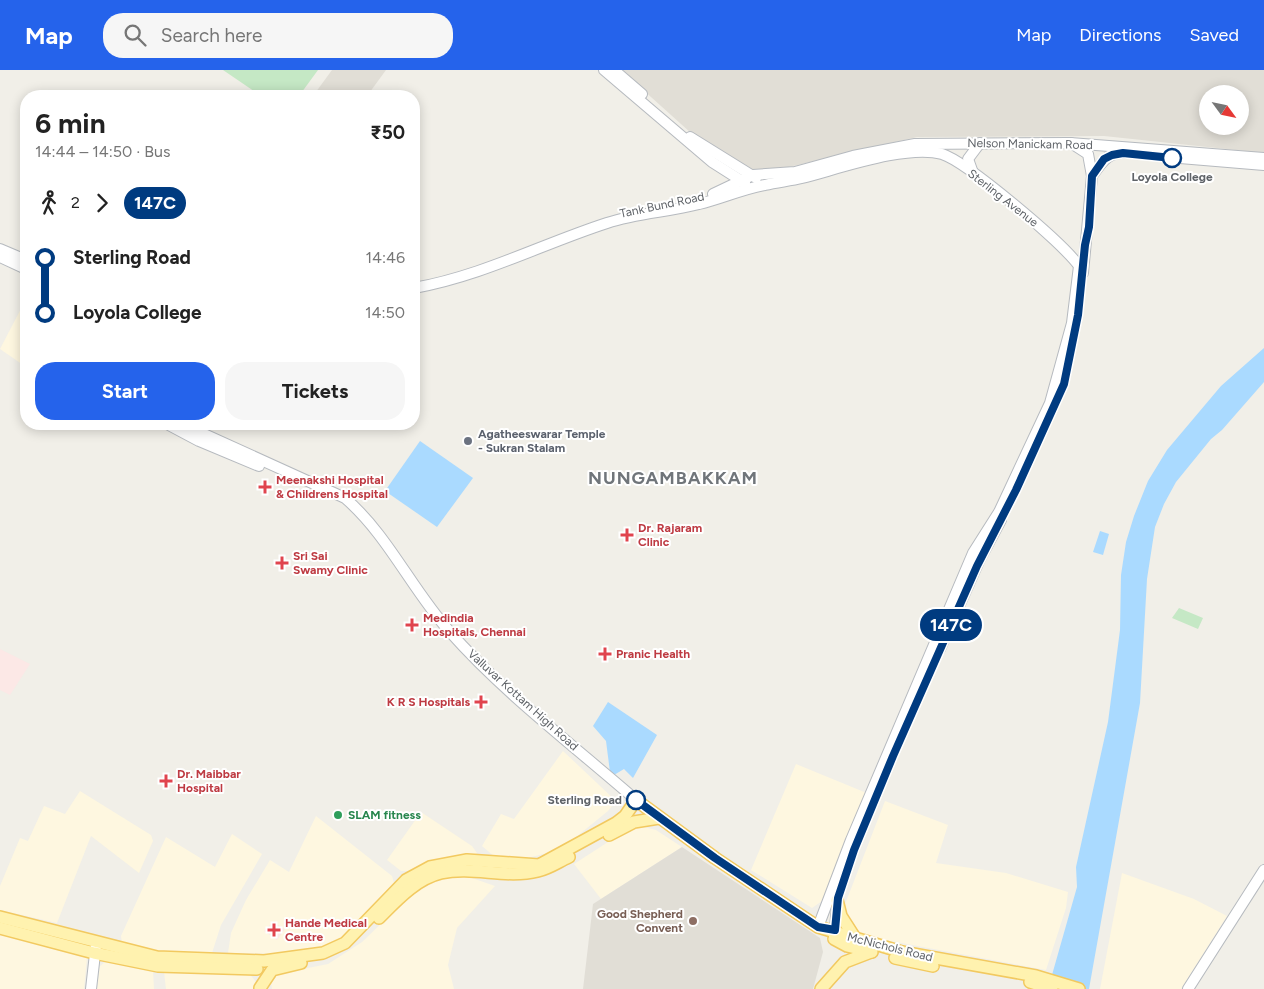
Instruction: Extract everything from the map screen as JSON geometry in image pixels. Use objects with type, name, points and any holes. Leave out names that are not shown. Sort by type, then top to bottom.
[{"type":"main road","points":[[604,70],[712,162],[752,188]]},
{"type":"main road","points":[[614,70],[689,136],[753,175],[764,185]]},
{"type":"main road","points":[[973,173],[968,159],[980,143]]},
{"type":"main road","name":"Nelson Manickam Road","points":[[915,148],[980,143],[1070,143],[1264,158]]},
{"type":"main road","points":[[855,949],[834,934],[837,900],[854,850],[979,561],[1016,490],[1064,384],[1077,321],[1085,245],[1089,227],[1092,176],[1088,154],[1070,143]]},
{"type":"main road","name":"Tank Bund Road","points":[[420,284],[506,255],[607,216],[697,199],[723,191],[753,175],[795,172],[853,156],[915,148]]},
{"type":"main road","name":"Tank Bund Road","points":[[420,285],[447,282],[508,262],[608,222],[653,211],[699,205],[752,188],[794,180],[915,148]]},
{"type":"main road","name":"Sterling Avenue","points":[[818,927],[827,908],[851,840],[973,553],[999,512],[1050,403],[1072,323],[1080,266],[1060,245],[973,173],[943,154],[915,148]]},
{"type":"main road","name":"Nelson Manickam Road","points":[[1092,176],[1104,159],[1123,153],[1264,165]]},
{"type":"main road","points":[[1060,245],[1073,250],[1085,245]]},
{"type":"main road","points":[[0,249],[20,257]]},
{"type":"main road","points":[[0,257],[20,266]]},
{"type":"main road","name":"Valluvar Kottam High Road","points":[[180,430],[240,459],[324,492],[346,498]]},
{"type":"main road","name":"Valluvar Kottam High Road","points":[[195,430],[346,498],[357,507],[448,630],[466,650],[542,720],[659,818]]},
{"type":"main road","points":[[0,928],[94,953],[158,966],[257,965],[323,954],[345,943],[406,880],[430,867],[467,860],[538,865],[616,823],[625,816],[636,800]]},
{"type":"main road","points":[[260,989],[272,970],[332,956],[346,949],[398,897],[440,873],[458,871],[524,873],[538,871],[556,865],[634,822],[659,818]]},
{"type":"main road","name":"McNichols Road","points":[[659,818],[818,927],[834,934]]},
{"type":"main road","points":[[1188,989],[1264,870]]},
{"type":"main road","points":[[1193,989],[1264,878]]},
{"type":"main road","points":[[837,900],[841,916],[855,949]]},
{"type":"main road","points":[[0,917],[98,940],[157,957],[184,958],[201,965]]},
{"type":"main road","points":[[91,989],[94,953],[98,940]]},
{"type":"main road","points":[[821,988],[855,949]]},
{"type":"main road","name":"McNichols Road","points":[[855,949],[913,963],[1035,979]]},
{"type":"main road","name":"McNichols Road","points":[[855,949],[938,960],[1035,979]]},
{"type":"main road","points":[[184,958],[201,965]]},
{"type":"main road","points":[[257,965],[260,989]]},
{"type":"main road","points":[[1035,979],[1052,989]]},
{"type":"main road","points":[[1035,979],[1080,989]]},
{"type":"shaded area","points":[[332,70],[386,70],[371,90],[317,90]]},
{"type":"shaded area","name":"Loyola College","points":[[621,70],[1264,70],[1264,153],[1104,136],[917,137],[763,173],[740,167],[691,133]]},
{"type":"shaded area","points":[[20,311],[20,363],[0,349]]},
{"type":"shaded area","points":[[0,649],[30,664],[10,695],[0,690]]},
{"type":"shaded area","points":[[563,751],[616,801],[608,811],[560,850],[519,860],[495,857],[482,846],[501,814],[514,819]]},
{"type":"shaded area","points":[[796,764],[869,794],[822,901],[812,908],[751,870]]},
{"type":"shaded area","points":[[80,791],[151,835],[153,841],[139,873],[91,836],[57,923],[0,910],[0,886],[20,838],[28,841],[44,806],[65,814]]},
{"type":"shaded area","points":[[885,801],[948,825],[936,863],[1006,873],[1068,892],[1066,908],[1046,970],[864,936],[849,930],[842,912]]},
{"type":"shaded area","points":[[421,812],[472,846],[477,853],[473,857],[458,855],[412,871],[401,871],[387,860]]},
{"type":"shaded area","points":[[316,816],[392,876],[394,883],[342,938],[323,949],[283,954],[228,953],[231,933],[246,900],[270,860],[289,872]]},
{"type":"shaded area","points":[[640,826],[656,830],[682,847],[601,899],[574,864],[625,831]]},
{"type":"shaded area","points":[[232,834],[262,854],[221,925],[212,953],[159,953],[122,944],[121,936],[166,837],[215,867]]},
{"type":"shaded area","name":"Good Shepherd Convent","points":[[682,847],[820,938],[823,952],[813,989],[583,989],[593,904]]},
{"type":"shaded area","points":[[443,868],[495,886],[457,928],[448,965],[454,989],[272,989],[271,982],[278,974],[328,964],[362,942],[393,912],[415,883]]},
{"type":"shaded area","points":[[1122,873],[1194,899],[1227,916],[1181,989],[1100,989]]},
{"type":"shaded area","name":"Hande Medical Centre","points":[[273,922],[285,929],[277,940],[264,931]]},
{"type":"shaded area","points":[[0,933],[87,957],[84,989],[0,989]]},
{"type":"shaded area","points":[[105,962],[148,967],[153,970],[154,989],[97,989],[100,966]]},
{"type":"shaded area","points":[[164,972],[249,973],[256,982],[257,989],[166,989]]},
{"type":"green space","points":[[223,70],[318,70],[303,90],[252,90]]},
{"type":"green space","points":[[1179,608],[1203,618],[1198,629],[1172,618]]},
{"type":"water","points":[[1264,348],[1264,382],[1222,430],[1211,439],[1176,482],[1164,504],[1155,527],[1147,579],[1140,703],[1089,989],[1048,989],[1077,887],[1076,867],[1108,722],[1120,630],[1121,575],[1126,542],[1134,516],[1148,481],[1167,450],[1221,386]]},
{"type":"water","points":[[420,441],[473,478],[437,527],[385,491]]},
{"type":"water","points":[[1100,531],[1109,534],[1103,555],[1093,552]]},
{"type":"water","points":[[608,702],[657,735],[633,778],[624,769],[614,775],[610,772],[606,741],[593,726]]},
{"type":"bus line","name":"147C","points":[[636,800],[683,836],[818,927],[835,930],[838,898],[854,850],[893,756],[977,566],[1016,490],[1064,384],[1078,315],[1085,245],[1089,227],[1092,176],[1104,159],[1112,155],[1123,153],[1172,158]]},
{"type":"place","name":"Loyola College","points":[[1172,158]]},
{"type":"place","name":"Agatheeswarar Temple - Sukran Stalam","points":[[468,441]]},
{"type":"place","name":"Meenakshi Hospital & Childrens Hospital","points":[[265,487]]},
{"type":"place","name":"Dr. Rajaram Clinic","points":[[627,535]]},
{"type":"place","name":"Sri Sai Swamy Clinic","points":[[282,563]]},
{"type":"place","name":"Medindia Hospitals, Chennai","points":[[412,625]]},
{"type":"place","name":"Pranic Health","points":[[605,654]]},
{"type":"place","name":"K R S Hospitals","points":[[481,702]]},
{"type":"place","name":"Dr. Maibbar Hospital","points":[[166,781]]},
{"type":"place","name":"Sterling Road","points":[[636,800]]},
{"type":"place","name":"SLAM fitness","points":[[338,815]]},
{"type":"place","name":"Good Shepherd Convent","points":[[693,921]]},
{"type":"place","name":"Hande Medical Centre","points":[[274,930]]},
{"type":"district","name":"NUNGAMBAKKAM","points":[[673,478]]}]
